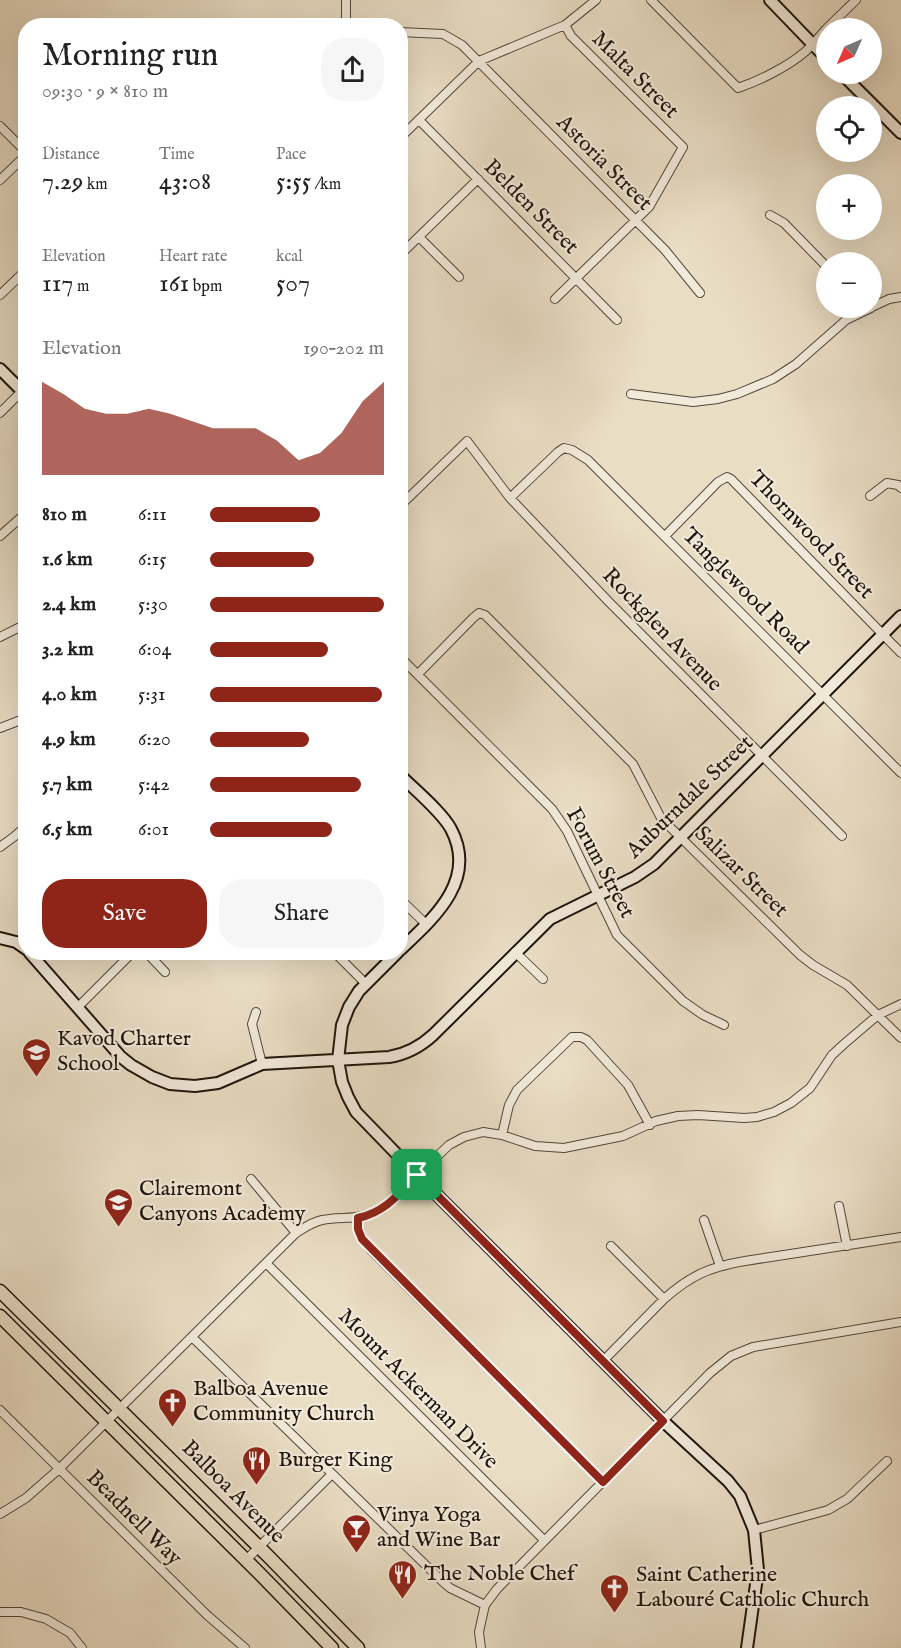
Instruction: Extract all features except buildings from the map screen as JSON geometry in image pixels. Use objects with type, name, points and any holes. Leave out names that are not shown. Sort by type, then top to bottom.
[{"type":"main road","name":"Balboa Avenue","points":[[0,1291],[120,1408],[358,1648]]},
{"type":"main road","name":"Balboa Avenue","points":[[0,1316],[332,1648]]},
{"type":"street","points":[[346,0],[346,18]]},
{"type":"street","points":[[408,130],[479,61],[565,25],[596,0]]},
{"type":"street","points":[[651,0],[738,88],[790,62],[816,41]]},
{"type":"street","points":[[770,0],[816,47]]},
{"type":"street","points":[[838,18],[856,0]]},
{"type":"street","name":"Malta Street","points":[[565,25],[571,36],[683,147],[649,207],[635,220]]},
{"type":"street","name":"Astoria Street","points":[[408,32],[442,34],[462,45],[665,250],[700,292]]},
{"type":"street","points":[[851,84],[862,96]]},
{"type":"street","points":[[882,116],[901,133]]},
{"type":"street","name":"Belden Street","points":[[419,120],[617,320]]},
{"type":"street","points":[[0,126],[18,145]]},
{"type":"street","points":[[0,180],[18,161]]},
{"type":"street","points":[[408,247],[478,179]]},
{"type":"street","points":[[770,215],[784,223],[816,256]]},
{"type":"street","points":[[555,299],[635,220]]},
{"type":"street","points":[[419,237],[459,277]]},
{"type":"street","points":[[0,295],[18,278]]},
{"type":"street","points":[[882,302],[901,297]]},
{"type":"street","points":[[631,394],[693,402],[737,394],[773,380],[796,364],[848,318]]},
{"type":"street","points":[[0,369],[18,386]]},
{"type":"street","points":[[0,413],[18,396]]},
{"type":"street","name":"Rockglen Avenue","points":[[408,498],[467,441],[510,498],[609,602],[842,836]]},
{"type":"street","name":"Tanglewood Road","points":[[510,498],[564,448],[588,460],[901,773]]},
{"type":"street","name":"Thornwood Street","points":[[665,536],[718,482],[727,477],[731,478],[901,653]]},
{"type":"street","points":[[870,496],[887,483],[898,485],[901,488]]},
{"type":"street","points":[[0,536],[18,520]]},
{"type":"street","name":"Salizar Street","points":[[418,674],[473,618],[479,614],[485,615],[633,764],[661,818],[680,838],[800,955],[847,985],[901,1038]]},
{"type":"street","name":"Auburndale Street","points":[[262,1064],[400,1055],[422,1045],[550,919],[645,872],[901,616]]},
{"type":"street","points":[[0,637],[18,628]]},
{"type":"street","name":"Forum Street","points":[[408,665],[552,809],[567,831],[617,935],[683,1001],[724,1025]]},
{"type":"street","points":[[0,728],[18,721]]},
{"type":"street","points":[[408,784],[443,817],[451,829],[459,851],[459,871],[454,887],[442,907],[408,943]]},
{"type":"street","points":[[0,847],[18,833]]},
{"type":"street","points":[[408,907],[427,925]]},
{"type":"street","points":[[0,938],[18,943]]},
{"type":"street","points":[[515,952],[543,979]]},
{"type":"street","points":[[36,960],[121,1057],[140,1071],[162,1081],[188,1086],[207,1085],[231,1078],[262,1064],[252,1024],[256,1012]]},
{"type":"street","points":[[78,1007],[125,960]]},
{"type":"street","points":[[154,960],[165,972]]},
{"type":"street","points":[[342,960],[366,984]]},
{"type":"street","points":[[390,960],[359,991],[349,1007],[342,1026],[338,1060],[342,1082],[348,1097],[356,1112],[417,1175],[663,1421],[728,1481],[740,1496],[754,1530],[758,1570],[747,1648]]},
{"type":"street","points":[[0,1514],[26,1498],[59,1469],[296,1233],[321,1221],[358,1218],[382,1209],[449,1145],[464,1137],[483,1132],[502,1135],[535,1146],[564,1148],[623,1136],[656,1121],[678,1116],[758,1117],[791,1103],[810,1088],[832,1055],[878,1016],[901,1004]]},
{"type":"street","points":[[502,1135],[509,1105],[517,1090],[572,1037],[582,1037],[587,1040],[628,1085],[650,1125]]},
{"type":"street","points":[[251,1179],[296,1233]]},
{"type":"street","points":[[839,1206],[847,1246]]},
{"type":"street","points":[[358,1218],[358,1229],[362,1239],[371,1250],[603,1482]]},
{"type":"street","points":[[704,1220],[720,1266]]},
{"type":"street","points":[[603,1361],[675,1289],[704,1271],[720,1266],[901,1237]]},
{"type":"street","points":[[611,1246],[664,1299]]},
{"type":"street","name":"Mount Ackerman Drive","points":[[266,1263],[544,1540]]},
{"type":"street","points":[[481,1648],[479,1632],[485,1605],[497,1589],[710,1373],[731,1356],[753,1347],[901,1322]]},
{"type":"street","points":[[192,1336],[442,1581],[450,1588],[485,1605]]},
{"type":"street","name":"Beadnell Way","points":[[0,1410],[207,1615],[245,1648]]},
{"type":"street","points":[[754,1530],[828,1510],[847,1499],[887,1461]]},
{"type":"street","points":[[246,1560],[332,1474]]},
{"type":"street","points":[[0,1612],[21,1612],[46,1619],[70,1633],[82,1648]]},
{"type":"place","name":"Kavod Charter School","points":[[36,1078]]},
{"type":"place","name":"Clairemont Canyons Academy","points":[[118,1228]]},
{"type":"place","name":"Balboa Avenue Community Church","points":[[172,1428]]},
{"type":"place","name":"Burger King","points":[[257,1486]]},
{"type":"place","name":"Vinya Yoga and Wine Bar","points":[[356,1554]]},
{"type":"place","name":"The Noble Chef","points":[[403,1600]]},
{"type":"place","name":"Saint Catherine Labouré Catholic Church","points":[[615,1614]]},
{"type":"route","points":[[417,1175],[663,1421],[603,1482],[362,1239],[358,1229],[358,1218],[382,1209],[417,1175]]}]
